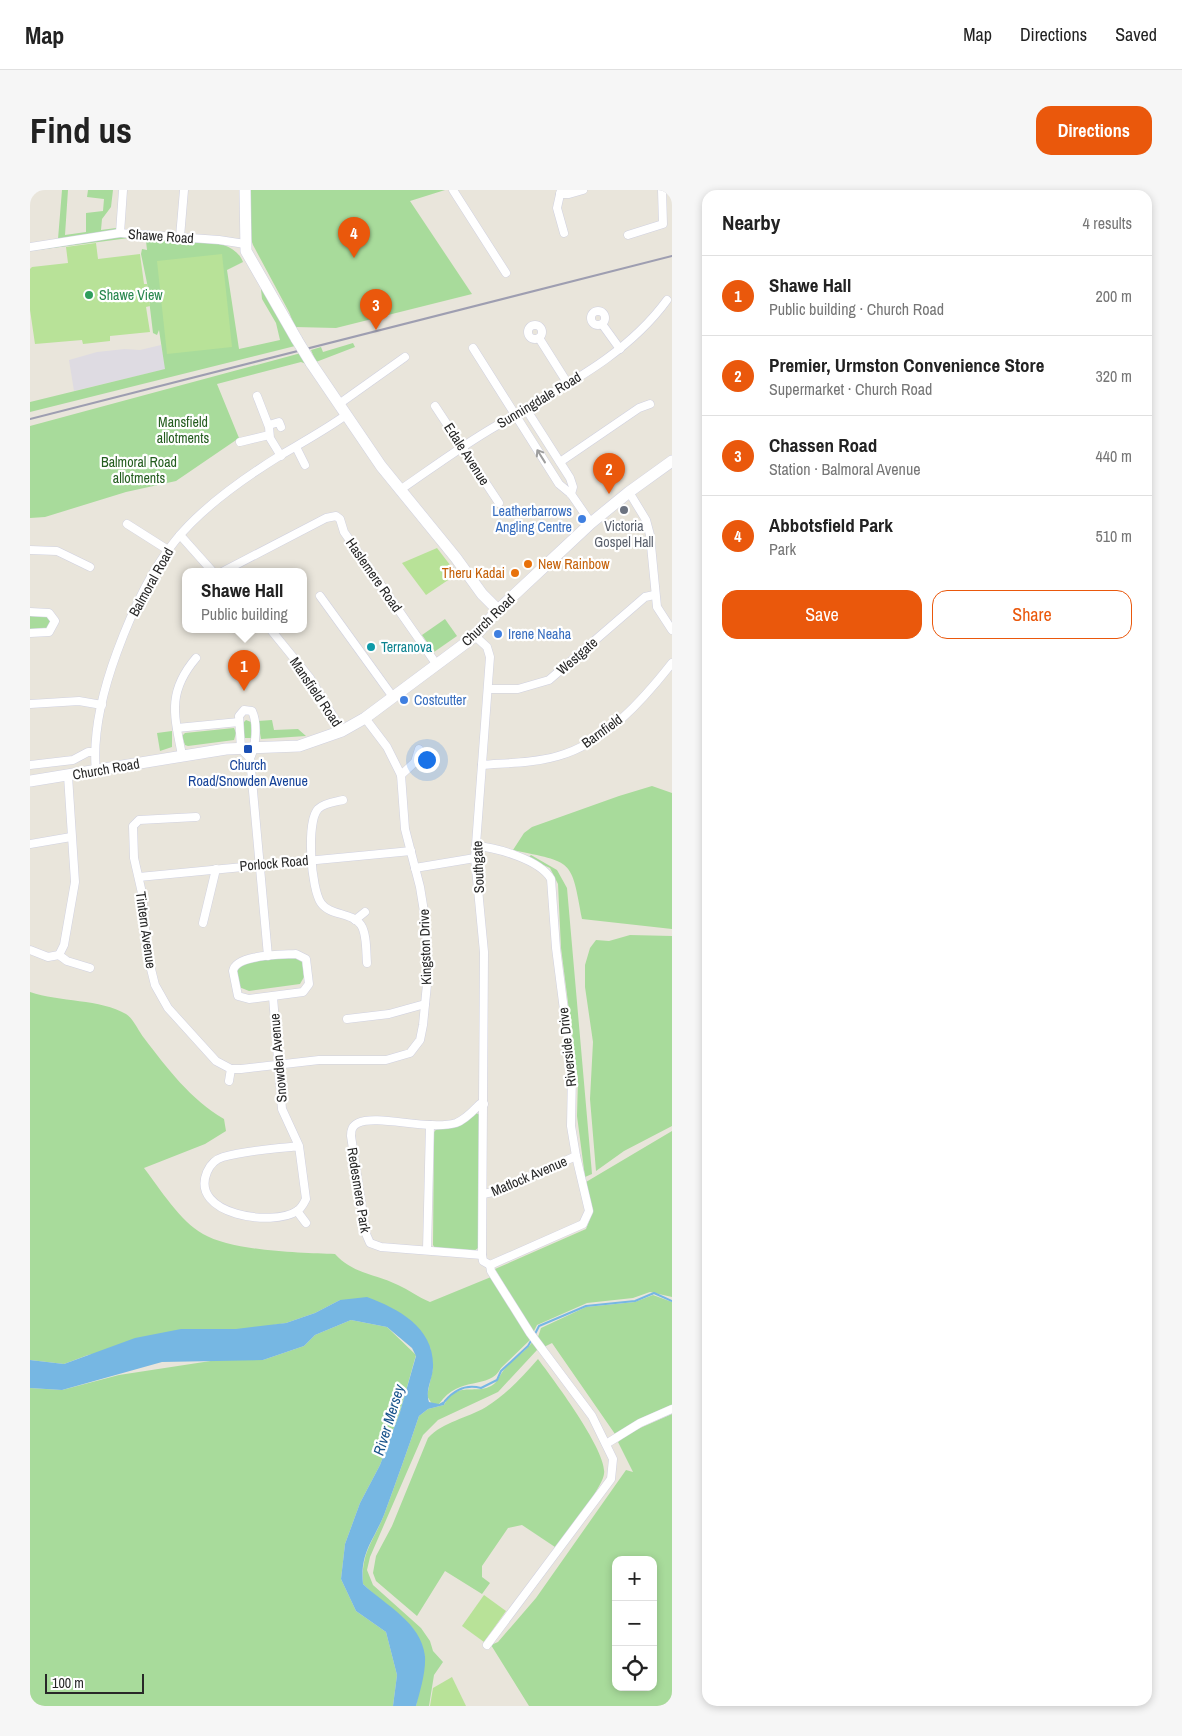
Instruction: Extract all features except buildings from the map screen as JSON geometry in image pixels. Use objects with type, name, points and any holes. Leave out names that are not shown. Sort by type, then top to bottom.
[{"type":"main road","points":[[244,190],[245,244],[253,265],[297,340],[378,462],[456,558],[482,594],[498,610]]},
{"type":"main road","name":"Church Road","points":[[30,780],[96,772],[182,755],[241,749],[252,753],[299,746],[342,731],[365,718],[475,636],[498,610],[591,523],[628,492],[672,461]]},
{"type":"street","name":"Shawe Road","points":[[123,190],[120,233],[245,244]]},
{"type":"street","points":[[180,237],[184,190]]},
{"type":"street","points":[[453,190],[506,273]]},
{"type":"street","points":[[564,233],[557,208],[560,192],[569,194],[583,190]]},
{"type":"street","points":[[628,235],[663,224],[662,190]]},
{"type":"street","points":[[662,201],[672,200]]},
{"type":"street","points":[[30,247],[120,233]]},
{"type":"street","name":"Sunningdale Road","points":[[400,490],[462,448],[568,384],[620,349],[641,332],[667,300]]},
{"type":"street","points":[[602,324],[620,349]]},
{"type":"street","points":[[539,338],[568,384]]},
{"type":"street","points":[[472,348],[559,484],[571,494],[591,523]]},
{"type":"street","points":[[339,404],[405,357]]},
{"type":"street","points":[[257,396],[269,425],[269,435],[281,456]]},
{"type":"street","points":[[560,462],[639,408],[650,404]]},
{"type":"street","name":"Edale Avenue","points":[[435,406],[499,503]]},
{"type":"street","points":[[526,409],[570,478],[573,488],[571,494]]},
{"type":"street","name":"Balmoral Road","points":[[96,772],[95,752],[102,705],[113,662],[127,626],[147,585],[168,550],[208,509],[281,456],[346,415]]},
{"type":"street","points":[[269,425],[279,422],[281,427]]},
{"type":"street","points":[[240,442],[269,435]]},
{"type":"street","points":[[296,447],[305,465]]},
{"type":"street","points":[[628,492],[642,510],[650,534],[654,594],[657,607],[672,630]]},
{"type":"street","name":"Haslemere Road","points":[[230,568],[326,518],[336,516],[356,550],[437,665]]},
{"type":"street","points":[[128,524],[168,550]]},
{"type":"street","points":[[180,536],[209,568]]},
{"type":"street","points":[[30,550],[57,551],[90,567]]},
{"type":"street","name":"Westgate","points":[[488,689],[518,689],[549,680],[645,597],[654,594]]},
{"type":"street","points":[[320,596],[393,697]]},
{"type":"street","points":[[30,612],[49,613],[55,621],[49,632],[30,633]]},
{"type":"street","name":"Mansfield Road","points":[[272,633],[310,678],[342,731]]},
{"type":"street","name":"Southgate","points":[[475,636],[490,653],[475,858],[484,952],[484,1104]]},
{"type":"street","points":[[182,755],[174,696],[180,679],[196,658]]},
{"type":"street","name":"Barnfield","points":[[482,765],[537,760],[578,749],[595,739],[633,707],[652,689],[672,663]]},
{"type":"street","points":[[30,704],[79,701],[102,705]]},
{"type":"street","points":[[241,749],[239,722],[241,712],[252,711],[252,753],[268,956]]},
{"type":"street","name":"Kingston Drive","points":[[279,1065],[319,1060],[386,1060],[410,1054],[420,1040],[428,974],[426,924],[405,829],[401,775],[387,747],[365,718]]},
{"type":"street","points":[[177,728],[239,722]]},
{"type":"street","points":[[401,775],[415,762],[419,749]]},
{"type":"street","name":"Church Road","points":[[30,765],[73,760],[88,752],[95,752]]},
{"type":"street","points":[[59,955],[64,945],[74,896],[75,868],[71,837],[68,776]]},
{"type":"street","points":[[343,800],[327,804],[318,809],[312,819],[316,892],[322,904],[328,910],[355,920],[362,928],[367,963]]},
{"type":"street","name":"Tintern Avenue","points":[[196,817],[139,820],[133,824],[134,858],[147,953],[161,998],[202,1047],[216,1061],[231,1069]]},
{"type":"street","points":[[30,844],[71,837]]},
{"type":"street","name":"Riverside Drive","points":[[477,846],[501,851],[537,865],[546,870],[551,879],[556,948],[572,1072],[571,1126],[589,1211],[583,1224],[490,1265]]},
{"type":"street","name":"Porlock Road","points":[[138,877],[410,851]]},
{"type":"street","points":[[415,868],[475,858]]},
{"type":"street","points":[[203,922],[216,869]]},
{"type":"street","points":[[355,920],[364,912]]},
{"type":"street","points":[[30,950],[48,957],[59,955],[67,961],[90,968]]},
{"type":"street","name":"Snowden Avenue","points":[[301,955],[306,959],[309,984],[303,992],[273,997],[249,999],[238,996],[233,970],[234,966],[242,961],[268,956],[301,955]]},
{"type":"street","name":"Snowden Avenue","points":[[273,997],[282,1109],[299,1146],[306,1190],[306,1199],[297,1211]]},
{"type":"street","points":[[347,1019],[389,1014],[425,1004]]},
{"type":"street","points":[[230,1081],[231,1069],[279,1065]]},
{"type":"street","name":"Redesmere Park","points":[[482,1255],[374,1246],[367,1239],[350,1136],[353,1126],[362,1122],[430,1125],[457,1123],[480,1104],[484,1104]]},
{"type":"street","points":[[484,1104],[483,1261],[490,1265],[491,1271],[530,1333],[592,1416],[613,1459],[611,1479],[487,1645]]},
{"type":"street","points":[[427,1250],[430,1125]]},
{"type":"street","points":[[299,1146],[221,1157],[210,1167],[204,1182],[209,1200],[218,1207],[232,1213],[276,1217],[297,1211],[306,1223]]},
{"type":"street","name":"Matlock Avenue","points":[[483,1194],[498,1191],[576,1156]]},
{"type":"street","points":[[606,1444],[640,1423],[672,1409]]},
{"type":"shaded area","points":[[161,345],[166,369],[74,391],[69,360],[97,352],[125,349],[140,350]]},
{"type":"green space","points":[[62,190],[68,190],[65,235],[86,232],[86,213],[103,211],[104,199],[87,197],[88,190],[113,190],[111,207],[102,219],[101,230],[116,228],[118,230],[58,239]]},
{"type":"green space","points":[[249,190],[445,190],[410,201],[472,294],[336,328],[295,327],[253,245],[250,236]]},
{"type":"green space","points":[[120,235],[129,238],[30,251],[30,249]]},
{"type":"green space","points":[[158,238],[193,239],[218,243],[229,247],[237,253],[243,262],[227,270],[239,349],[280,340],[276,323],[262,299],[262,288],[295,346],[30,412],[30,402],[165,369],[159,330],[157,335],[153,333],[147,283],[141,254],[142,249],[147,250],[146,241]]},
{"type":"green space","name":"Shawe View","points":[[96,243],[98,259],[140,254],[144,284],[147,284],[150,306],[146,307],[150,332],[110,336],[110,341],[83,344],[82,340],[35,344],[30,310],[30,269],[32,267],[68,263],[66,247]]},
{"type":"green space","points":[[222,254],[232,347],[167,354],[157,261]]},
{"type":"green space","points":[[353,343],[355,347],[316,362],[311,350],[321,347],[323,352]]},
{"type":"green space","points":[[301,353],[309,365],[301,362],[217,384],[239,438],[176,481],[126,492],[45,517],[30,518],[30,426]]},
{"type":"green space","points":[[437,548],[457,574],[426,595],[402,563]]},
{"type":"green space","points":[[30,614],[45,614],[52,619],[48,629],[30,630]]},
{"type":"green space","points":[[445,619],[457,636],[434,652],[422,635]]},
{"type":"green space","points":[[246,720],[251,722],[252,738],[244,738],[243,723]]},
{"type":"green space","points":[[272,720],[274,730],[298,729],[306,736],[261,739],[258,721]]},
{"type":"green space","points":[[234,728],[236,733],[234,740],[188,746],[185,745],[182,736],[185,733]]},
{"type":"green space","points":[[172,731],[172,747],[160,751],[157,733]]},
{"type":"green space","points":[[652,786],[672,793],[672,929],[582,919],[575,884],[566,866],[558,861],[513,850],[524,833],[532,827]]},
{"type":"green space","points":[[531,855],[557,870],[567,888],[592,1174],[585,1177],[577,1116],[578,1080],[561,948],[558,884],[550,868],[528,858]]},
{"type":"green space","points":[[630,935],[672,936],[672,1126],[624,1151],[596,1171],[590,1099],[593,1042],[585,987],[585,965],[590,948],[596,940],[609,941]]},
{"type":"green space","points":[[295,956],[302,961],[304,977],[300,984],[249,991],[239,987],[236,965],[239,963]]},
{"type":"green space","points":[[30,992],[54,998],[92,1003],[116,1009],[126,1014],[180,1083],[201,1103],[224,1119],[226,1131],[205,1144],[144,1168],[186,1221],[203,1234],[216,1240],[249,1248],[335,1254],[349,1266],[390,1281],[430,1302],[491,1277],[531,1339],[496,1375],[482,1382],[465,1385],[456,1389],[439,1404],[432,1404],[427,1396],[433,1368],[430,1347],[340,1300],[315,1313],[286,1323],[88,1355],[64,1364],[30,1360]]},
{"type":"green space","points":[[476,1113],[480,1115],[478,1248],[474,1251],[435,1248],[433,1245],[434,1132],[443,1126],[466,1119]]},
{"type":"green space","points":[[672,1131],[672,1297],[650,1292],[633,1298],[587,1303],[537,1325],[533,1333],[495,1269],[586,1229],[593,1211],[586,1182]]},
{"type":"green space","points":[[653,1295],[672,1302],[672,1406],[615,1434],[552,1343],[544,1347],[537,1340],[541,1328],[586,1307],[635,1302]]},
{"type":"green space","points":[[351,1320],[387,1327],[416,1355],[400,1412],[380,1465],[360,1503],[345,1544],[341,1579],[356,1611],[386,1632],[397,1675],[393,1706],[30,1706],[30,1388],[62,1390],[119,1375],[217,1360],[263,1360],[304,1346],[315,1335]]},
{"type":"green space","points":[[533,1341],[538,1347],[537,1350],[498,1392],[438,1420],[423,1435],[370,1557],[367,1570],[373,1585],[421,1628],[430,1641],[433,1651],[443,1662],[434,1675],[429,1706],[416,1706],[425,1656],[378,1598],[363,1584],[366,1555],[384,1515],[419,1416],[428,1409],[444,1405],[449,1397],[460,1390],[491,1386],[497,1381],[506,1367]]},
{"type":"green space","points":[[538,1359],[589,1433],[603,1464],[604,1474],[602,1481],[583,1511],[555,1547],[522,1525],[508,1528],[482,1566],[482,1577],[490,1583],[482,1594],[445,1571],[417,1616],[376,1581],[373,1573],[376,1556],[392,1526],[428,1438],[448,1424],[478,1411],[500,1397]]},
{"type":"green space","points":[[672,1414],[672,1706],[529,1706],[491,1645],[498,1642],[536,1598],[626,1470],[633,1472],[618,1442],[631,1432]]},
{"type":"green space","points":[[484,1595],[506,1611],[484,1642],[462,1626]]},
{"type":"green space","points":[[452,1677],[466,1706],[430,1706],[433,1688]]},
{"type":"water","points":[[367,1297],[402,1314],[421,1331],[428,1342],[432,1354],[433,1368],[428,1389],[429,1402],[439,1404],[446,1400],[444,1405],[428,1409],[419,1416],[384,1515],[365,1555],[363,1564],[363,1584],[401,1615],[417,1633],[422,1644],[425,1668],[416,1706],[393,1706],[397,1675],[386,1632],[356,1611],[341,1579],[345,1544],[360,1503],[380,1465],[400,1412],[416,1356],[412,1348],[387,1327],[351,1320],[315,1335],[304,1346],[263,1360],[162,1362],[62,1390],[30,1388],[30,1360],[64,1364],[135,1338],[181,1329],[236,1329],[286,1323],[315,1313],[340,1300]]},
{"type":"waterway","points":[[535,1334],[539,1326],[586,1306],[635,1301],[654,1293],[672,1301]]},
{"type":"waterway","points":[[445,1401],[461,1388],[481,1388],[497,1380],[501,1371],[528,1346],[532,1339]]},
{"type":"railway","points":[[30,419],[672,256]]},
{"type":"place","name":"Abbotsfield Park","points":[[354,258]]},
{"type":"place","name":"Shawe View","points":[[89,295]]},
{"type":"place","name":"Chassen Road","points":[[376,330]]},
{"type":"place","name":"Premier, Urmston Convenience Store","points":[[609,494]]},
{"type":"place","name":"Victoria Gospel Hall","points":[[624,510]]},
{"type":"place","name":"Leatherbarrows Angling Centre","points":[[582,519]]},
{"type":"place","name":"New Rainbow","points":[[528,564]]},
{"type":"place","name":"Theru Kadai","points":[[515,573]]},
{"type":"place","name":"Irene Neaha","points":[[498,634]]},
{"type":"place","name":"Terranova","points":[[371,647]]},
{"type":"place","name":"Shawe Hall","points":[[244,691]]},
{"type":"place","name":"Costcutter","points":[[404,700]]},
{"type":"place","name":"Church Road/Snowden Avenue","points":[[248,749]]},
{"type":"park label","name":"Mansfield allotments","points":[[183,430]]},
{"type":"park label","name":"Balmoral Road allotments","points":[[139,470]]},
{"type":"water label","name":"River Mersey","points":[[389,1420]]}]
